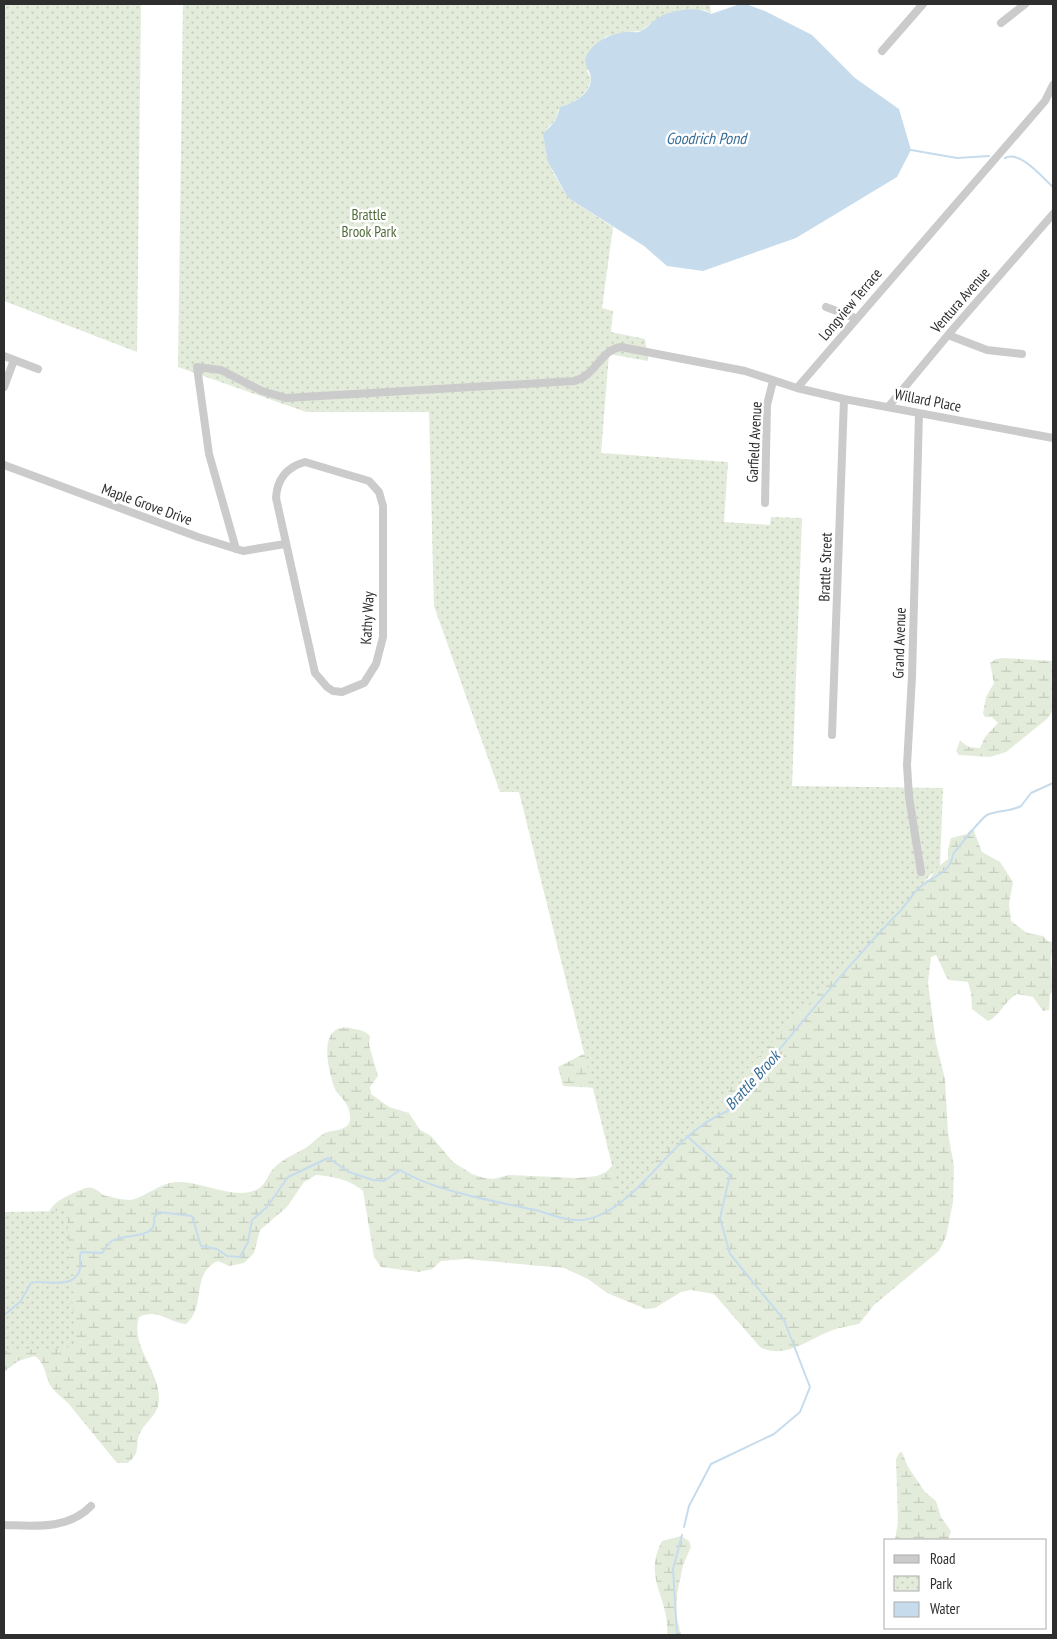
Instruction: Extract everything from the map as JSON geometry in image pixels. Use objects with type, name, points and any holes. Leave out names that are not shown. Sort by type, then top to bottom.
[{"type":"street","points":[[882,51],[923,4]]},
{"type":"street","points":[[1001,23],[1025,4]]},
{"type":"street","name":"Longview Terrace","points":[[1045,101],[1053,85]]},
{"type":"street","name":"Longview Terrace","points":[[797,388],[855,318],[1045,101],[1053,95]]},
{"type":"street","name":"Ventura Avenue","points":[[889,406],[1053,214]]},
{"type":"street","points":[[826,307],[855,318]]},
{"type":"street","points":[[948,335],[987,350],[1022,354]]},
{"type":"street","points":[[236,549],[209,454],[197,366],[221,370],[262,391],[286,398],[309,398],[352,393],[574,381],[590,374],[606,354],[619,347],[745,371],[797,388]]},
{"type":"street","points":[[4,356],[38,369]]},
{"type":"street","points":[[4,387],[14,360]]},
{"type":"street","name":"Garfield Avenue","points":[[765,503],[767,405],[773,381]]},
{"type":"street","name":"Willard Place","points":[[797,388],[844,400],[889,406],[1053,438]]},
{"type":"street","name":"Brattle Street","points":[[832,735],[844,400]]},
{"type":"street","name":"Grand Avenue","points":[[919,413],[911,714],[907,765],[909,797],[921,872]]},
{"type":"street","name":"Kathy Way","points":[[313,462],[370,481],[379,492],[383,506],[383,637],[370,676],[356,688],[333,691],[322,683],[315,673],[285,544],[276,498],[277,487],[286,472],[293,465],[313,462]]},
{"type":"street","name":"Maple Grove Drive","points":[[4,465],[162,524],[243,551],[285,544]]},
{"type":"street","points":[[4,1525],[38,1526],[61,1523],[73,1520],[91,1506]]},
{"type":"green space","points":[[4,4],[141,4],[137,352],[4,301]]},
{"type":"green space","name":"Brattle Brook Park","points":[[183,4],[710,4],[711,14],[705,10],[672,12],[657,19],[641,31],[605,37],[587,71],[591,78],[584,94],[558,110],[556,120],[547,128],[552,171],[564,191],[573,201],[613,227],[602,308],[613,311],[611,332],[645,339],[648,361],[609,354],[601,453],[728,462],[724,522],[770,525],[771,517],[802,518],[792,786],[943,788],[940,865],[733,1084],[714,1117],[692,1124],[620,1197],[519,792],[500,792],[434,606],[429,412],[306,412],[178,367]]},
{"type":"green space","points":[[996,659],[1053,661],[1053,710],[1048,718],[1006,752],[990,757],[959,755],[956,751],[960,741],[969,747],[980,748],[985,737],[998,723],[992,717],[985,717],[983,713],[986,697],[994,683],[990,663]]},
{"type":"green space","points":[[971,829],[974,831],[982,852],[1000,862],[1013,882],[1009,904],[1011,921],[1027,933],[1043,936],[1048,941],[1053,942],[1051,960],[1053,990],[1050,995],[1049,1010],[1043,1011],[1033,997],[1017,994],[988,1021],[972,1009],[968,982],[948,980],[936,955],[931,957],[928,983],[936,1043],[945,1079],[948,1133],[954,1166],[953,1202],[946,1237],[939,1251],[874,1305],[859,1324],[833,1330],[788,1350],[770,1350],[760,1347],[714,1294],[691,1290],[681,1292],[655,1308],[646,1309],[607,1293],[588,1279],[564,1268],[465,1259],[441,1261],[432,1269],[419,1272],[381,1267],[374,1257],[363,1191],[341,1179],[316,1175],[304,1182],[287,1207],[260,1230],[254,1253],[244,1263],[229,1266],[218,1261],[209,1266],[201,1282],[196,1309],[186,1324],[152,1314],[139,1317],[138,1338],[155,1379],[159,1400],[157,1410],[140,1433],[135,1455],[128,1463],[117,1463],[68,1403],[52,1388],[43,1366],[35,1356],[18,1361],[4,1372],[4,1234],[40,1224],[58,1201],[86,1188],[95,1189],[106,1196],[129,1200],[140,1197],[164,1185],[178,1182],[187,1182],[237,1193],[260,1188],[272,1170],[283,1161],[307,1147],[325,1133],[343,1128],[349,1123],[350,1114],[347,1104],[334,1087],[329,1069],[327,1049],[333,1033],[340,1028],[359,1030],[366,1032],[370,1036],[369,1045],[378,1076],[370,1087],[371,1094],[389,1107],[409,1113],[420,1130],[431,1136],[453,1162],[472,1174],[493,1179],[509,1175],[577,1178],[597,1176],[606,1172],[622,1156],[597,1088],[563,1086],[558,1067],[931,878],[935,869],[948,859],[951,838],[967,834]]},
{"type":"green space","points":[[67,1211],[75,1347],[4,1351],[4,1212]]},
{"type":"green space","points":[[902,1452],[908,1467],[925,1492],[936,1501],[941,1517],[951,1531],[948,1539],[895,1539],[898,1522],[896,1459],[899,1453]]},
{"type":"green space","points":[[681,1536],[689,1541],[691,1547],[683,1565],[677,1594],[676,1614],[681,1635],[667,1635],[665,1610],[658,1588],[655,1567],[662,1541]]},
{"type":"water","name":"Goodrich Pond","points":[[740,4],[746,4],[765,11],[812,35],[855,78],[899,109],[911,150],[897,177],[796,238],[703,271],[667,266],[644,246],[567,196],[548,162],[543,134],[556,120],[560,107],[575,101],[588,89],[591,78],[585,60],[591,48],[600,41],[620,33],[639,32],[656,19],[668,13],[691,9],[711,14]]},
{"type":"waterway","points":[[911,150],[957,158],[989,156]]},
{"type":"waterway","points":[[1005,158],[1011,157],[1024,161],[1053,187]]},
{"type":"waterway","points":[[4,1315],[20,1302],[31,1283],[70,1281],[79,1272],[81,1252],[102,1253],[112,1241],[146,1233],[154,1225],[154,1218],[158,1212],[192,1216],[201,1246],[217,1249],[227,1256],[240,1257],[248,1242],[252,1220],[267,1207],[288,1177],[328,1158],[349,1172],[373,1180],[384,1181],[400,1170],[430,1184],[482,1199],[537,1210],[565,1219],[584,1220],[608,1211],[624,1200],[694,1132],[710,1120],[728,1111],[834,984],[915,892],[949,866],[953,854],[984,817],[991,813],[1021,806],[1031,793],[1053,783]]},
{"type":"waterway","name":"Brattle Brook","points":[[684,1527],[689,1506],[711,1464],[774,1434],[800,1412],[810,1387],[784,1320],[730,1254],[720,1218],[730,1175],[687,1136]]},
{"type":"waterway","name":"Brattle Brook","points":[[677,1635],[673,1569],[682,1535]]}]
